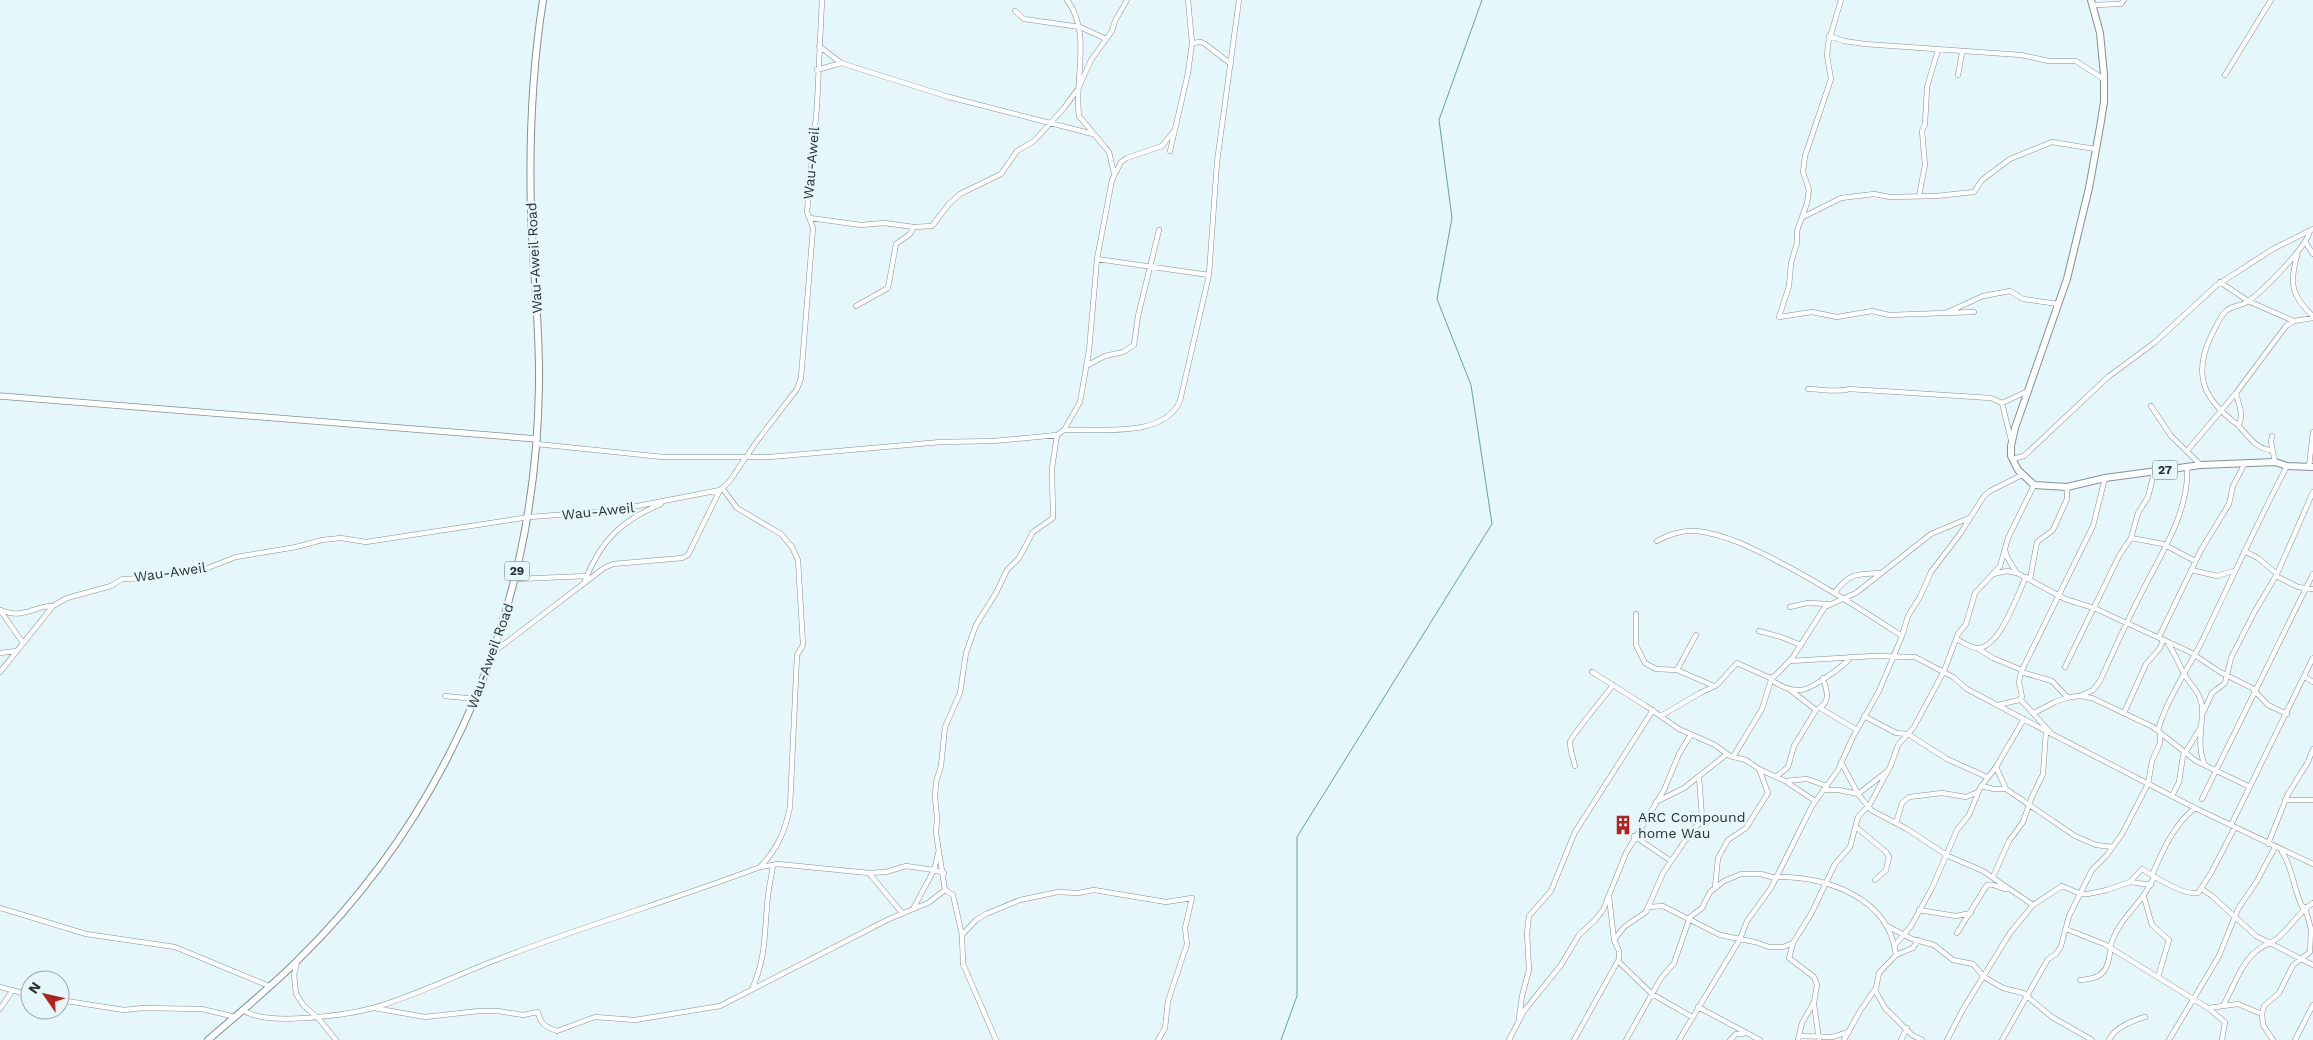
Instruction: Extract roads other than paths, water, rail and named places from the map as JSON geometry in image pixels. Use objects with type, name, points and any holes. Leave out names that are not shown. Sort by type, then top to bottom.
[{"type":"main road","name":"Wau-Aweil Road","points":[[208,1040],[298,961],[343,911],[392,849],[435,781],[475,699],[495,651],[516,579],[528,517],[537,442],[539,385],[531,214],[531,127],[535,53],[543,0]]},
{"type":"main road","points":[[2034,485],[2022,475],[2012,459],[2011,442],[2067,279],[2089,188],[2104,102],[2100,33],[2092,3]]},
{"type":"main road","name":"27","points":[[2034,485],[2068,487],[2105,478],[2154,473],[2201,465],[2275,462],[2287,466],[2311,467]]},
{"type":"street","name":"Wau-Aweil","points":[[0,672],[53,606],[68,598],[111,586],[122,579],[150,578],[163,574],[200,571],[236,557],[296,548],[322,540],[341,538],[366,542],[528,517],[612,511],[670,501],[721,489],[800,384],[813,228],[807,212],[817,106],[822,0]]},
{"type":"street","points":[[1067,0],[1073,9],[1080,27],[1078,116],[1109,152],[1114,173]]},
{"type":"street","points":[[810,218],[861,225],[884,223],[930,227],[960,194],[1001,174],[1017,151],[1034,141],[1064,108],[1078,89],[1091,60],[1106,39],[1127,0]]},
{"type":"street","points":[[1170,151],[1188,73],[1192,43],[1188,0]]},
{"type":"street","points":[[1064,430],[1146,427],[1170,416],[1180,401],[1209,276],[1217,162],[1239,0]]},
{"type":"street","points":[[1841,0],[1829,36],[1827,56],[1831,79],[1805,156],[1803,172],[1809,190],[1803,217],[1797,231],[1797,243],[1791,263],[1789,286],[1779,317],[1812,312],[1838,317],[1872,311],[1889,315],[1974,312]]},
{"type":"street","points":[[2092,3],[2121,4],[2124,0]]},
{"type":"street","points":[[2225,75],[2270,0]]},
{"type":"street","points":[[1015,12],[1030,21],[1080,27],[1106,39]]},
{"type":"street","points":[[1829,36],[1844,41],[1865,44],[2026,56],[2049,61],[2076,61],[2102,78]]},
{"type":"street","points":[[1192,43],[1201,42],[1205,44],[1230,64]]},
{"type":"street","points":[[819,46],[841,63],[949,97],[1093,134]]},
{"type":"street","points":[[1919,196],[1925,165],[1922,131],[1925,124],[1927,87],[1938,50]]},
{"type":"street","points":[[1958,75],[1962,52]]},
{"type":"street","points":[[818,70],[841,63]]},
{"type":"street","points":[[0,396],[537,442],[663,457],[770,457],[941,442],[994,441],[1057,435],[1064,430],[1080,402],[1086,366],[1097,259],[1114,173],[1121,162],[1127,158],[1162,146],[1173,132]]},
{"type":"street","points":[[1803,217],[1841,198],[1874,194],[1890,197],[1974,192],[1982,180],[2010,159],[2052,142],[2095,149]]},
{"type":"street","points":[[856,306],[888,288],[896,244],[910,234],[914,227]]},
{"type":"street","points":[[1086,366],[1106,356],[1123,352],[1132,347],[1159,230]]},
{"type":"street","points":[[2272,450],[2266,450],[2258,446],[2238,425],[2219,411],[2206,393],[2203,355],[2226,310],[2248,301],[2297,255],[2306,243],[2311,230]]},
{"type":"street","points":[[2012,459],[2022,458],[2028,453],[2108,378],[2154,343],[2220,282],[2272,249],[2311,230]]},
{"type":"street","points":[[2306,243],[2313,254]]},
{"type":"street","points":[[2297,255],[2293,269],[2292,288],[2302,306],[2313,317]]},
{"type":"street","points":[[1097,259],[1209,276]]},
{"type":"street","points":[[2220,282],[2248,301],[2294,321]]},
{"type":"street","points":[[1942,314],[1983,296],[2010,291],[2023,298],[2058,304]]},
{"type":"street","points":[[2187,451],[2236,392],[2286,326],[2294,321],[2313,317]]},
{"type":"street","points":[[1808,388],[1839,392],[1848,389],[1991,398],[2002,403],[2027,394]]},
{"type":"street","points":[[2236,392],[2241,413],[2241,421],[2238,425]]},
{"type":"street","points":[[2002,403],[2011,442]]},
{"type":"street","points":[[2151,406],[2171,436],[2201,465]]},
{"type":"street","points":[[2311,467],[2313,432]]},
{"type":"street","points":[[996,1040],[963,964],[962,935],[953,895],[946,890],[939,850],[935,797],[936,782],[941,766],[945,727],[960,693],[964,661],[976,626],[996,593],[1006,570],[1018,558],[1033,532],[1052,518],[1052,468],[1057,435]]},
{"type":"street","points":[[2272,436],[2272,450],[2275,462]]},
{"type":"street","points":[[2124,714],[2144,668],[2160,648],[2191,570],[2229,504],[2233,486],[2245,463]]},
{"type":"street","points":[[2080,696],[2098,684],[2165,545],[2183,505],[2187,483],[2187,466]]},
{"type":"street","points":[[2002,1040],[2048,959],[2059,949],[2071,911],[2093,868],[2114,847],[2148,784],[2152,761],[2160,743],[2159,731],[2167,704],[2195,654],[2234,570],[2287,466]]},
{"type":"street","points":[[2065,667],[2119,556],[2130,538],[2138,513],[2150,493],[2154,473]]},
{"type":"street","points":[[1679,1040],[1740,939],[1747,921],[1771,888],[1815,801],[1827,786],[1841,762],[1879,691],[1902,636],[1908,616],[1920,597],[1931,572],[1944,556],[1981,499],[1990,491],[2022,475]]},
{"type":"street","points":[[2020,700],[2023,694],[2019,682],[2022,671],[2093,526],[2105,478]]},
{"type":"street","points":[[1818,1038],[1814,1004],[1817,981],[1789,958],[1793,943],[1811,914],[1838,860],[1850,847],[1858,817],[1868,806],[1888,771],[1898,745],[1908,734],[1944,671],[1956,639],[1966,624],[1975,593],[2002,563],[2005,548],[2034,485]]},
{"type":"street","points":[[1976,648],[1987,645],[1998,635],[2028,578],[2037,542],[2053,530],[2066,499],[2068,487]]},
{"type":"street","points":[[495,651],[586,579],[614,564],[682,558],[688,555],[721,489],[737,508],[781,534],[792,547],[798,560],[803,645],[797,655],[790,806],[786,828],[778,846],[760,867]]},
{"type":"street","points":[[2202,715],[2212,693],[2224,685],[2231,658],[2276,575],[2313,492]]},
{"type":"street","points":[[586,579],[598,553],[616,530],[645,511],[670,501]]},
{"type":"street","points":[[1733,756],[1762,709],[1773,678],[1790,661],[1822,612],[1831,604],[1856,593],[1931,534],[1970,518]]},
{"type":"street","points":[[1657,541],[1684,532],[1696,531],[1718,535],[1749,547],[1834,593],[1902,636]]},
{"type":"street","points":[[2130,538],[2165,545],[2196,561]]},
{"type":"street","points":[[2005,548],[2007,558],[2017,573]]},
{"type":"street","points":[[2244,551],[2258,558],[2276,575],[2306,589],[2313,590]]},
{"type":"street","points":[[2191,570],[2217,576],[2234,570]]},
{"type":"street","points":[[1990,576],[2002,572],[2017,573],[2060,596],[2094,608],[2195,654],[2257,691],[2268,705],[2286,714]]},
{"type":"street","points":[[1834,593],[1844,580],[1852,575],[1880,573]]},
{"type":"street","points":[[2202,799],[2257,691],[2313,574]]},
{"type":"street","points":[[516,579],[586,579]]},
{"type":"street","points":[[1790,606],[1807,603],[1831,604]]},
{"type":"street","points":[[23,643],[0,610],[14,614],[23,613],[43,605],[53,606]]},
{"type":"street","points":[[1636,614],[1635,640],[1642,660],[1656,669],[1677,670],[1700,682],[1715,686]]},
{"type":"street","points":[[1759,631],[1801,645]]},
{"type":"street","points":[[1677,670],[1696,635]]},
{"type":"street","points":[[1956,639],[2022,671],[2052,681],[2068,698]]},
{"type":"street","points":[[2163,640],[2198,694],[2202,715],[2200,747],[2204,765]]},
{"type":"street","points":[[0,653],[16,651]]},
{"type":"street","points":[[1790,661],[1910,656],[1944,671],[1967,690],[2053,735],[2195,808],[2313,864]]},
{"type":"street","points":[[1788,689],[1805,690],[1843,665],[1851,657]]},
{"type":"street","points":[[2130,882],[2142,869],[2192,894],[2198,893],[2202,889],[2313,658]]},
{"type":"street","points":[[1661,716],[1715,686],[1737,663],[1773,678],[1818,709],[1857,730]]},
{"type":"street","points":[[1592,672],[1690,736],[1715,745],[1727,754],[1746,760],[1758,769],[1777,776],[1815,801]]},
{"type":"street","points":[[2305,677],[2313,682]]},
{"type":"street","points":[[1777,776],[1788,767],[1794,746],[1818,709],[1826,702],[1828,697],[1823,678]]},
{"type":"street","points":[[1575,766],[1570,746],[1572,736],[1613,685]]},
{"type":"street","points":[[445,696],[475,699]]},
{"type":"street","points":[[2034,713],[2068,698],[2080,696],[2092,698],[2159,731],[2185,753],[2204,765],[2250,787]]},
{"type":"street","points":[[1996,705],[2020,700]]},
{"type":"street","points":[[2020,700],[2053,735]]},
{"type":"street","points":[[1519,1019],[1529,964],[1527,939],[1529,916],[1551,890],[1575,832],[1652,710]]},
{"type":"street","points":[[1864,716],[1896,733],[1908,734],[1947,760],[1987,777]]},
{"type":"street","points":[[1895,945],[1904,936],[1932,888],[1958,830],[1968,819],[1981,786],[1996,767],[2024,719]]},
{"type":"street","points":[[2172,796],[2179,782],[2185,753],[2202,726]]},
{"type":"street","points":[[1993,877],[2009,841],[2023,822],[2044,769],[2046,731]]},
{"type":"street","points":[[1509,1040],[1519,1019],[1561,965],[1581,931],[1601,914],[1634,836],[1655,803],[1690,736]]},
{"type":"street","points":[[2268,844],[2285,800],[2308,762],[2313,750]]},
{"type":"street","points":[[1655,803],[1675,794],[1727,754]]},
{"type":"street","points":[[1841,762],[1858,794],[1875,813],[1930,843],[1946,855],[1993,877],[2033,905]]},
{"type":"street","points":[[1996,767],[2006,789]]},
{"type":"street","points":[[1715,887],[1718,858],[1728,840],[1746,828],[1768,793],[1758,769]]},
{"type":"street","points":[[1823,790],[1839,790],[1858,794],[1888,771]]},
{"type":"street","points":[[1614,940],[1624,927],[1639,919],[1649,907],[1671,861],[1701,821],[1699,777]]},
{"type":"street","points":[[1785,781],[1807,779],[1827,786]]},
{"type":"street","points":[[1981,786],[2006,789],[2078,838],[2096,845],[2114,847]]},
{"type":"street","points":[[1896,823],[1902,803],[1908,797],[1942,793],[1966,797],[1978,792]]},
{"type":"street","points":[[2285,800],[2313,800]]},
{"type":"street","points":[[2080,980],[2091,979],[2103,972],[2112,948],[2112,941],[2126,915],[2144,897],[2151,885],[2153,876],[2170,838],[2184,817],[2195,808]]},
{"type":"street","points":[[1856,827],[1886,852],[1889,858],[1886,870],[1875,880]]},
{"type":"street","points":[[1634,836],[1671,861]]},
{"type":"street","points":[[2168,1040],[2219,956],[2234,917],[2275,847]]},
{"type":"street","points":[[913,909],[934,870],[939,850]]},
{"type":"street","points":[[2273,1040],[2264,1028],[2262,1014],[2265,1004],[2279,993],[2291,967],[2310,952],[2312,941],[2310,924],[2298,896],[2292,870],[2281,850]]},
{"type":"street","points":[[243,1010],[247,1013],[272,1017],[318,1018],[372,1008],[437,986],[495,960],[760,867],[772,865],[869,873],[886,872],[906,866],[944,873]]},
{"type":"street","points":[[754,987],[759,974],[766,938],[772,865]]},
{"type":"street","points":[[869,873],[902,913]]},
{"type":"street","points":[[1626,1040],[1660,978],[1674,963],[1689,919],[1694,912],[1702,908],[1708,895],[1715,887],[1741,874],[1756,873],[1775,878],[1806,879],[1826,884],[1865,901],[1887,926],[1895,945],[1896,955]]},
{"type":"street","points":[[1947,1040],[1962,1010],[2010,933],[2033,905],[2062,886],[2081,894],[2101,892],[2130,882],[2151,885]]},
{"type":"street","points":[[1958,933],[1988,884],[2004,890],[2010,889]]},
{"type":"street","points":[[2202,889],[2249,931],[2313,965]]},
{"type":"street","points":[[372,1008],[425,1017],[479,1011],[498,1011],[523,1015],[538,1012],[539,1020],[546,1028],[557,1031],[595,1017],[636,1020],[702,1010],[720,1006],[902,913],[928,903],[946,890]]},
{"type":"street","points":[[962,935],[976,920],[986,914],[1020,900],[1058,892],[1078,893],[1094,890],[1166,902],[1192,898],[1185,928],[1187,944],[1168,1001],[1165,1028],[1158,1040]]},
{"type":"street","points":[[1574,1040],[1618,961],[1619,951],[1614,940],[1609,894]]},
{"type":"street","points":[[1654,894],[1663,906],[1720,935],[1774,948],[1793,943]]},
{"type":"street","points":[[2144,897],[2152,925],[2169,940],[2158,978]]},
{"type":"street","points":[[2224,1004],[2241,969],[2255,952],[2281,936],[2304,908],[2313,903]]},
{"type":"street","points":[[1649,907],[1663,906]]},
{"type":"street","points":[[0,908],[86,934],[175,947],[269,986]]},
{"type":"street","points":[[1919,910],[1956,916],[1972,912]]},
{"type":"street","points":[[1887,926],[1904,936],[1934,945],[1953,960],[1973,964],[1984,976],[2003,988],[2015,989],[2046,1013],[2092,1040]]},
{"type":"street","points":[[2066,929],[2112,948],[2208,1008],[2224,1022],[2222,1040]]},
{"type":"street","points":[[1844,1040],[1860,1011],[1875,990],[1879,973],[1896,955],[1910,950],[1918,940]]},
{"type":"street","points":[[298,961],[294,975],[296,994],[304,1006],[318,1018],[336,1040]]},
{"type":"street","points":[[1618,961],[1652,994],[1692,1017]]},
{"type":"street","points":[[0,988],[20,992]]},
{"type":"street","points":[[1875,990],[1885,1008],[1915,1037],[1922,1040]]},
{"type":"street","points":[[0,1008],[12,992]]},
{"type":"street","points":[[70,1002],[124,1010],[143,1008],[202,1009],[235,1017]]},
{"type":"street","points":[[1814,1004],[1802,1023],[1798,1038],[1836,1036],[1849,1032]]},
{"type":"street","points":[[2208,1008],[2224,1004],[2242,1005],[2262,1014]]},
{"type":"street","points":[[2295,1040],[2313,1005]]},
{"type":"street","points":[[1698,1008],[1760,1040]]},
{"type":"street","points":[[2109,1040],[2114,1032],[2129,1022],[2145,1017]]},
{"type":"street","points":[[1900,1040],[1907,1028]]},
{"type":"street","points":[[1730,1040],[1736,1034],[1749,1035]]},
{"type":"street","points":[[2080,1040],[2082,1034]]},
{"type":"waterway","points":[[1281,1040],[1297,996],[1297,837],[1492,524],[1471,385],[1437,299],[1452,218],[1439,120],[1482,0]]},
{"type":"place","name":"ARC Compound home Wau","points":[[1623,825]]}]
